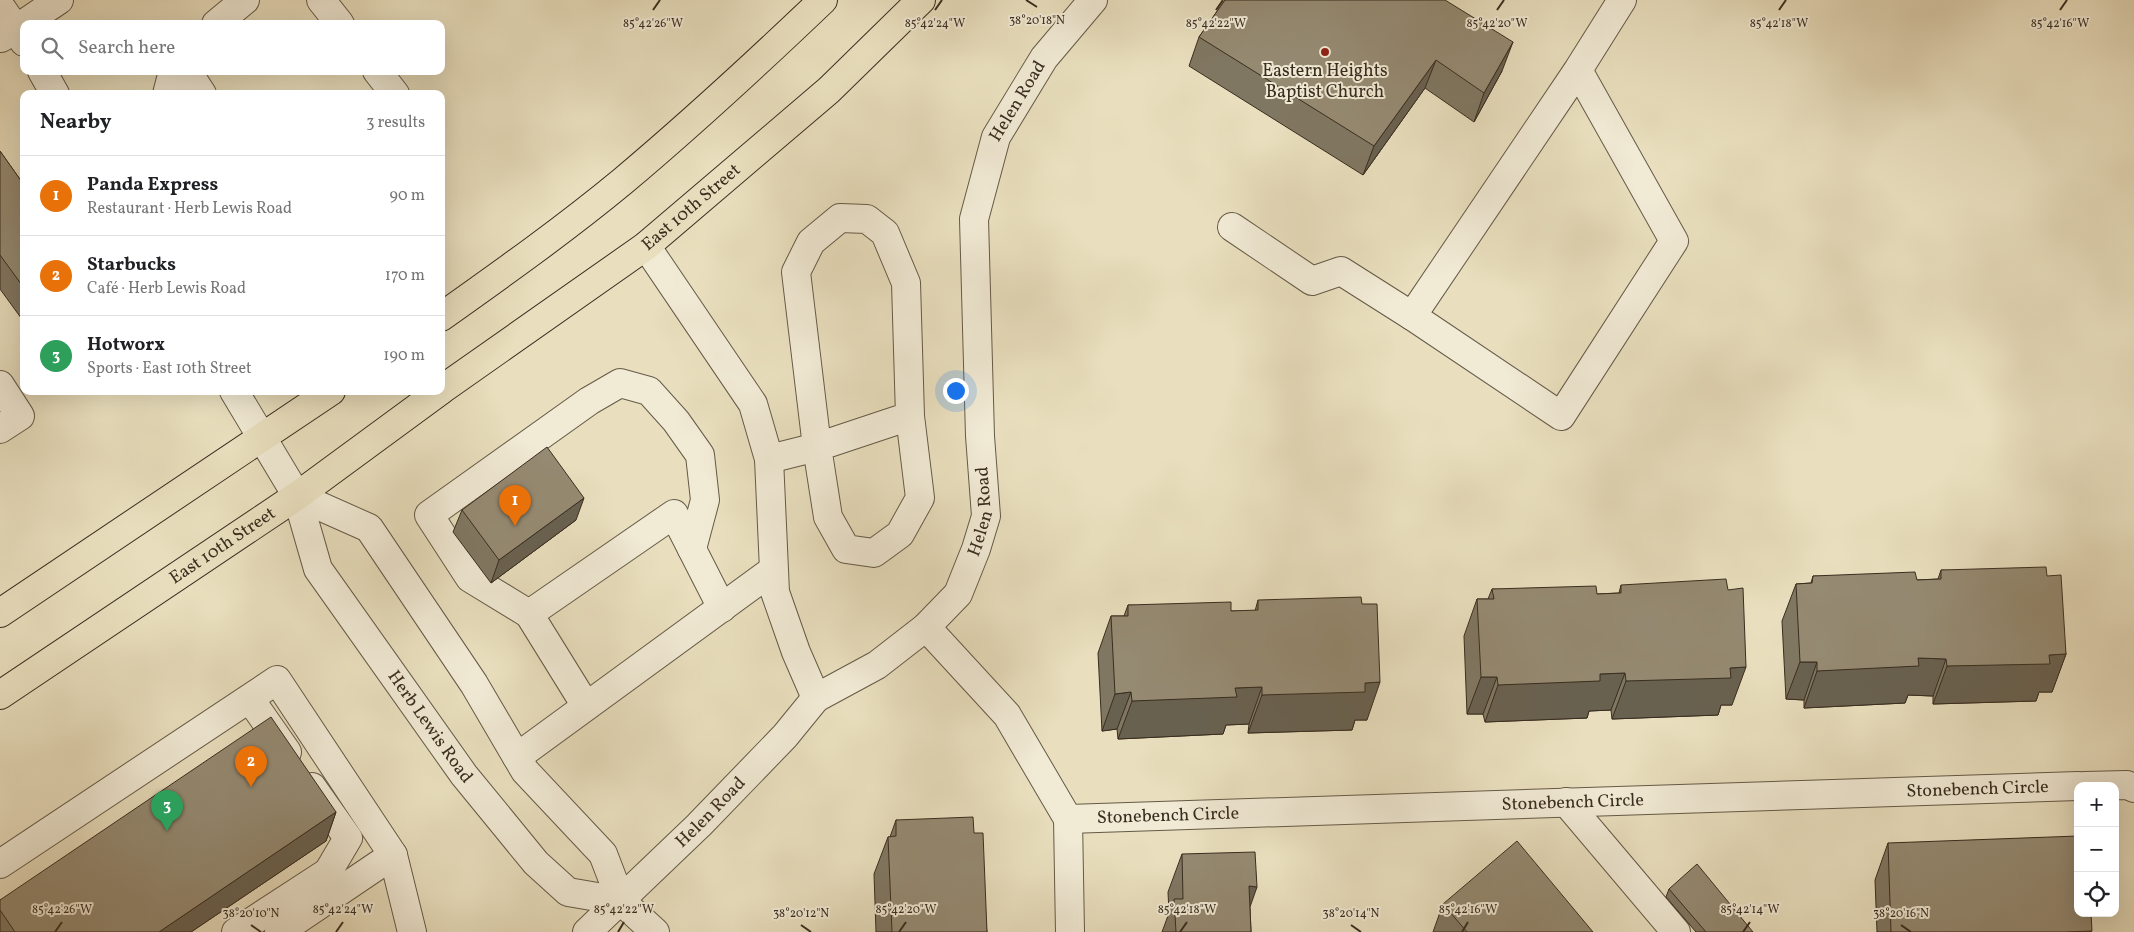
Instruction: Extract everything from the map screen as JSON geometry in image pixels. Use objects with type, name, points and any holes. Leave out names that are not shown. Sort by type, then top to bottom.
[{"type":"main road","points":[[445,314],[530,254],[623,181],[761,59],[823,0]]},
{"type":"main road","name":"East 10th Street","points":[[445,387],[646,246],[830,90],[921,0]]},
{"type":"main road","points":[[0,613],[325,395]]},
{"type":"main road","name":"East 10th Street","points":[[0,695],[297,496],[435,395]]},
{"type":"street","points":[[34,20],[59,0]]},
{"type":"street","points":[[221,20],[245,0]]},
{"type":"street","points":[[321,0],[337,20]]},
{"type":"street","name":"Helen Road","points":[[587,932],[706,819],[785,736],[816,698],[877,664],[926,627],[958,594],[976,549],[986,516],[980,436],[974,219],[985,172],[996,137],[1044,58],[1093,0]]},
{"type":"street","points":[[1412,316],[1578,70],[1622,0]]},
{"type":"street","points":[[0,6],[13,37]]},
{"type":"street","points":[[1232,227],[1312,281],[1341,271],[1561,416],[1674,241],[1578,70]]},
{"type":"street","points":[[44,75],[53,90]]},
{"type":"street","points":[[168,90],[172,75]]},
{"type":"street","points":[[190,75],[199,90]]},
{"type":"street","points":[[380,75],[392,90]]},
{"type":"street","points":[[840,218],[867,219],[885,233],[906,283],[910,416],[920,498],[900,534],[874,553],[846,549],[828,517],[817,447],[796,272],[811,242],[840,218]]},
{"type":"street","points":[[646,246],[753,404],[769,459],[774,592],[796,652],[816,698]]},
{"type":"street","points":[[586,706],[529,614],[470,578],[429,515],[588,401],[620,384],[649,392],[676,421],[700,455],[706,500],[692,549]]},
{"type":"street","points":[[0,386],[20,416],[0,429]]},
{"type":"street","name":"Herb Lewis Road","points":[[236,395],[297,496],[318,569],[464,775],[536,863],[568,892],[621,901]]},
{"type":"street","points":[[769,459],[817,447],[910,416]]},
{"type":"street","points":[[297,496],[369,528],[474,684],[525,771],[603,854],[621,901],[655,932]]},
{"type":"street","points":[[529,614],[674,514],[722,608]]},
{"type":"street","points":[[517,757],[774,570]]},
{"type":"street","points":[[926,627],[1007,716],[1068,818],[1070,932]]},
{"type":"street","points":[[0,864],[277,680],[393,855],[412,932]]},
{"type":"street","points":[[236,932],[328,872],[348,838],[250,699]]},
{"type":"street","points":[[2119,785],[2127,785],[2134,788]]},
{"type":"street","name":"Stonebench Circle","points":[[1068,818],[2074,786]]},
{"type":"street","points":[[1566,802],[1676,932]]},
{"type":"street","points":[[279,932],[393,855]]},
{"type":"building","points":[[1225,0],[1445,0],[1513,42],[1484,93],[1436,60],[1374,146],[1199,37]]},
{"type":"building","points":[[0,151],[20,179],[20,282],[0,255]]},
{"type":"building","points":[[547,447],[584,498],[499,560],[462,510]]},
{"type":"building","points":[[2046,567],[2047,576],[2061,575],[2066,654],[2049,655],[2050,664],[1947,666],[1946,659],[1918,658],[1919,666],[1817,671],[1817,662],[1800,662],[1796,584],[1812,583],[1813,576],[1915,572],[1917,580],[1941,579],[1941,570]]},
{"type":"building","points":[[1726,579],[1728,590],[1743,588],[1746,667],[1730,668],[1731,678],[1626,681],[1625,673],[1600,674],[1600,681],[1498,685],[1497,677],[1481,677],[1477,599],[1494,599],[1492,589],[1596,586],[1597,594],[1621,593],[1621,585]]},
{"type":"building","points":[[1361,597],[1362,604],[1377,604],[1380,682],[1365,683],[1365,692],[1262,695],[1262,687],[1235,688],[1237,697],[1132,701],[1131,692],[1115,694],[1111,616],[1128,616],[1128,605],[1231,602],[1231,611],[1258,610],[1258,600]]},
{"type":"building","points":[[271,717],[336,812],[159,932],[15,932],[0,910],[0,900]]},
{"type":"building","points":[[973,817],[974,833],[983,833],[987,932],[892,932],[888,837],[896,836],[896,820]]},
{"type":"building","points":[[2074,836],[2074,917],[2091,917],[2092,931],[1891,932],[1888,843]]},
{"type":"building","points":[[1517,841],[1593,932],[1467,932],[1443,904]]},
{"type":"building","points":[[1255,852],[1257,887],[1249,886],[1251,932],[1176,932],[1174,899],[1183,899],[1182,854]]},
{"type":"building","points":[[1697,864],[1753,932],[1706,932],[1669,889]]},
{"type":"place","name":"Eastern Heights Baptist Church","points":[[1325,52]]},
{"type":"place","name":"Panda Express","points":[[515,526]]},
{"type":"place","name":"Starbucks","points":[[251,787]]},
{"type":"place","name":"Hotworx","points":[[167,831]]}]
